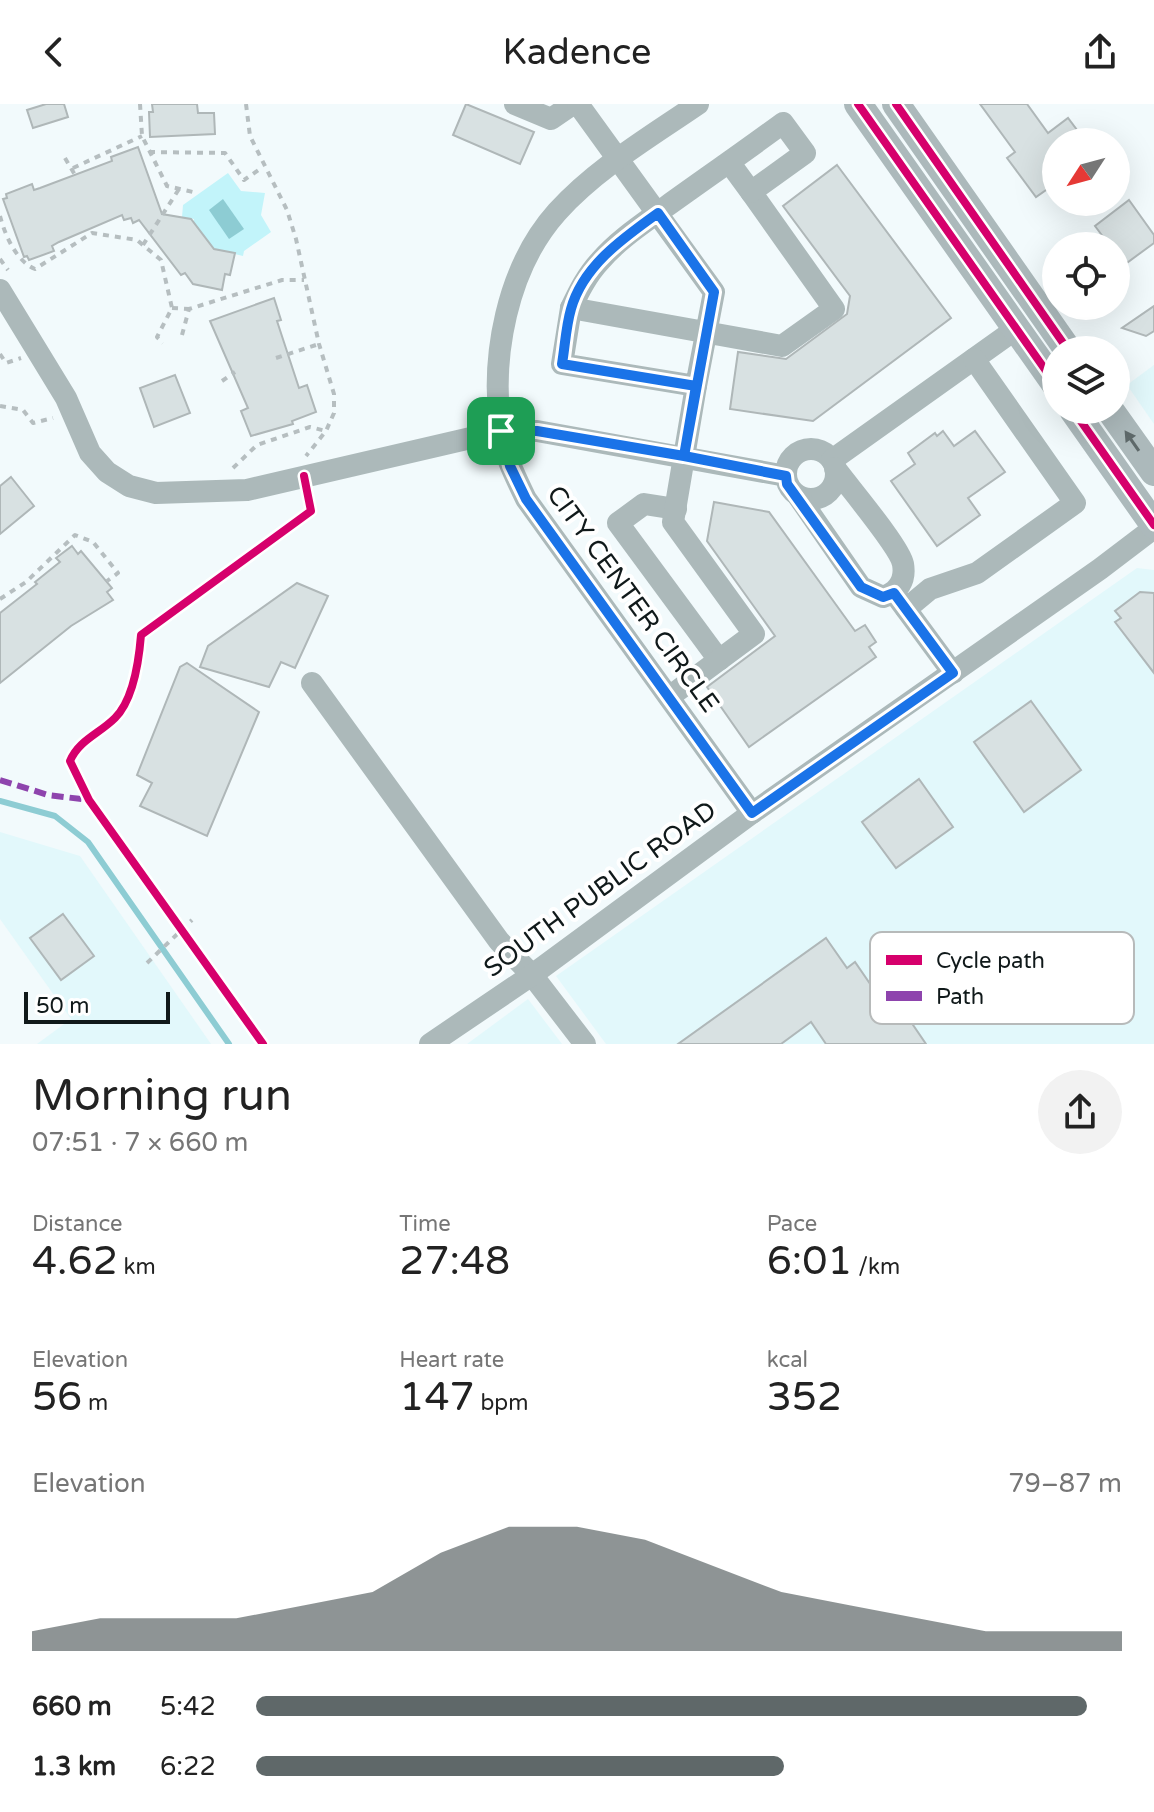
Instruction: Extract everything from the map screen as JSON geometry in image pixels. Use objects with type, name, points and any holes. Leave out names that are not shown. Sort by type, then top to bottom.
[{"type":"main road","points":[[858,104],[1042,365]]},
{"type":"main road","points":[[896,104],[1058,336]]},
{"type":"main road","points":[[1083,424],[1154,526]]},
{"type":"main road","points":[[1120,424],[1154,472]]},
{"type":"street","points":[[515,104],[551,119],[576,104],[714,292],[673,522],[754,634],[669,697]]},
{"type":"street","name":"CITY CENTER CIRCLE","points":[[698,104],[594,176],[558,212],[523,265],[501,338],[501,431],[510,466],[526,499],[752,813]]},
{"type":"street","points":[[696,386],[562,364],[571,308],[581,286],[599,261],[625,237],[783,123],[805,153],[751,192]]},
{"type":"street","points":[[571,308],[782,346],[834,309],[729,162]]},
{"type":"street","points":[[0,290],[66,398],[90,453],[107,472],[129,486],[156,493],[247,490],[501,431],[537,431],[786,476]]},
{"type":"street","points":[[833,464],[1016,329]]},
{"type":"street","points":[[953,673],[900,601],[903,560],[833,464],[818,450],[802,451],[790,461],[786,476],[787,484],[861,587],[900,601],[977,573],[1075,503],[974,359]]},
{"type":"street","points":[[798,496],[806,499],[823,497],[834,484],[833,464]]},
{"type":"street","points":[[676,509],[644,504],[618,523],[719,660]]},
{"type":"street","name":"SOUTH PUBLIC ROAD","points":[[430,1044],[532,975],[752,813],[953,673],[1154,526]]},
{"type":"street","points":[[312,683],[499,941],[532,975],[585,1044]]},
{"type":"path","points":[[140,104],[142,136],[167,186],[193,192]]},
{"type":"path","points":[[246,104],[250,136],[287,210],[334,394],[334,413],[326,431],[301,462],[304,476]]},
{"type":"path","points":[[65,158],[74,172],[142,136]]},
{"type":"path","points":[[149,152],[225,153],[244,180],[263,167]]},
{"type":"path","points":[[143,245],[179,189]]},
{"type":"path","points":[[0,216],[9,243],[28,266],[35,269],[92,233],[137,240],[161,260],[172,308],[157,337],[163,343]]},
{"type":"path","points":[[172,308],[189,309],[282,280],[304,280]]},
{"type":"path","points":[[182,335],[189,309]]},
{"type":"path","points":[[276,358],[319,344]]},
{"type":"path","points":[[0,354],[3,364],[24,358]]},
{"type":"path","points":[[222,381],[235,372]]},
{"type":"path","points":[[0,406],[23,410],[33,423],[52,417],[57,431]]},
{"type":"path","points":[[233,468],[257,445],[310,427],[326,431]]},
{"type":"path","points":[[0,599],[26,582],[75,535],[93,542],[118,573],[107,581]]},
{"type":"path","points":[[147,963],[192,920]]},
{"type":"shaded area","points":[[228,173],[241,191],[265,193],[261,215],[271,232],[244,251],[243,256],[191,240],[194,219],[182,217],[183,205]]},
{"type":"shaded area","points":[[223,199],[244,229],[229,239],[209,210]]},
{"type":"shaded area","points":[[1154,365],[1154,424],[1130,389],[1130,383]]},
{"type":"shaded area","points":[[1137,568],[1154,570],[1154,1044],[606,1044],[556,976]]},
{"type":"shaded area","points":[[0,832],[80,856],[211,1044],[37,1044],[71,1019],[0,919]]},
{"type":"shaded area","points":[[528,999],[562,1044],[467,1044]]},
{"type":"building","points":[[46,104],[64,104],[68,117],[33,128],[27,110]]},
{"type":"building","points":[[152,104],[197,104],[198,113],[214,113],[215,134],[150,137],[149,112],[153,112]]},
{"type":"building","points":[[466,104],[534,132],[520,164],[453,135]]},
{"type":"building","points":[[980,104],[1027,104],[1044,128],[1042,193],[1036,197],[1007,158],[1015,152]]},
{"type":"building","points":[[1068,118],[1076,128],[1055,128]]},
{"type":"building","points":[[138,147],[162,214],[191,219],[214,249],[235,253],[230,275],[225,274],[222,290],[193,284],[185,273],[181,275],[139,220],[133,223],[131,218],[124,220],[122,215],[59,242],[52,246],[54,251],[29,260],[27,256],[24,257],[3,199],[7,198],[6,194],[32,184],[34,190],[40,188],[112,161],[111,157]]},
{"type":"building","points":[[837,165],[951,318],[813,421],[730,409],[738,352],[786,359],[847,314],[850,296],[783,206]]},
{"type":"building","points":[[1130,201],[1154,235],[1154,243],[1130,261],[1130,232],[1100,232],[1095,226],[1108,216],[1130,216]]},
{"type":"building","points":[[274,298],[281,320],[277,321],[299,388],[307,385],[316,412],[292,421],[293,424],[251,436],[241,411],[248,408],[210,321]]},
{"type":"building","points":[[1154,306],[1154,331],[1146,336],[1122,328]]},
{"type":"building","points":[[175,375],[190,413],[154,427],[140,388]]},
{"type":"building","points":[[943,431],[954,446],[975,431],[1005,472],[968,498],[980,515],[937,546],[891,481],[915,464],[908,453],[935,433],[937,436]]},
{"type":"building","points":[[11,477],[34,506],[0,534],[0,486]]},
{"type":"building","points":[[714,502],[769,512],[855,631],[865,625],[876,642],[869,647],[876,657],[749,747],[707,687],[775,636],[707,541]]},
{"type":"building","points":[[72,546],[78,554],[81,551],[112,588],[107,592],[113,600],[71,626],[0,683],[0,613],[37,584],[35,582],[60,562],[56,558]]},
{"type":"building","points":[[297,583],[328,596],[295,668],[281,662],[269,687],[200,667],[208,646]]},
{"type":"building","points":[[1140,592],[1154,593],[1154,673],[1115,622],[1121,618],[1115,611]]},
{"type":"building","points":[[187,663],[259,712],[207,836],[140,806],[152,783],[137,775],[180,667]]},
{"type":"building","points":[[1031,701],[1081,770],[1024,812],[974,742]]},
{"type":"building","points":[[919,779],[953,827],[896,868],[862,822]]},
{"type":"building","points":[[63,914],[94,956],[61,980],[30,938]]},
{"type":"building","points":[[826,938],[847,968],[855,962],[870,984],[870,1024],[912,1024],[926,1044],[826,1044],[811,1022],[781,1044],[678,1044]]},
{"type":"waterway","points":[[0,801],[55,816],[88,842],[229,1044]]},
{"type":"marked path","points":[[0,780],[48,795],[89,800]]},
{"type":"cycle path","points":[[858,104],[1042,365]]},
{"type":"cycle path","points":[[896,104],[1058,336]]},
{"type":"cycle path","points":[[1083,424],[1154,525]]},
{"type":"cycle path","points":[[263,1044],[89,800],[70,761],[79,748],[121,710],[134,679],[141,635],[311,511],[304,476]]},
{"type":"route","points":[[501,431],[510,466],[526,499],[752,813],[953,673],[894,593],[883,597],[866,592],[861,587],[787,484],[786,476],[684,456],[714,292],[658,213],[599,261],[581,286],[571,308],[562,364],[696,386],[684,456],[537,431],[501,431]]}]
